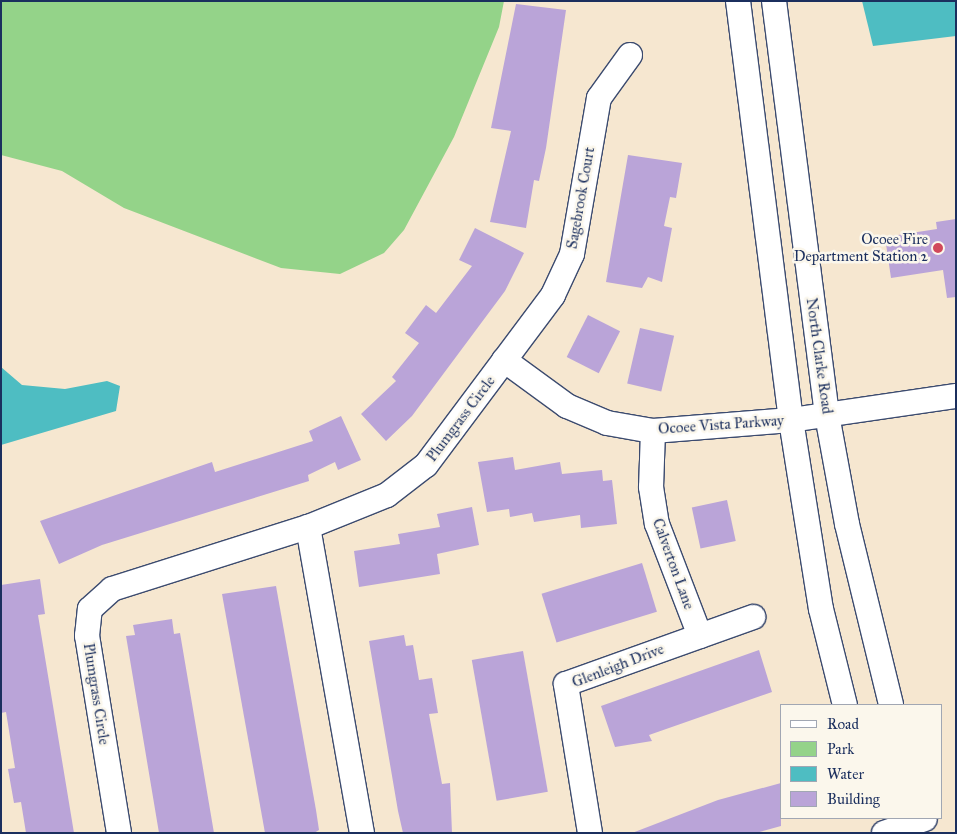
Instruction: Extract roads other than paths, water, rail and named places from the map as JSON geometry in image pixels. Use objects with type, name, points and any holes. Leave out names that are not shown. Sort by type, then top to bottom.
[{"type":"street","points":[[738,1],[791,420],[822,609],[844,704]]},
{"type":"street","name":"North Clarke Road","points":[[774,1],[827,414],[847,524],[891,704]]},
{"type":"street","name":"Sagebrook Court","points":[[504,360],[553,295],[572,254],[599,98],[630,55]]},
{"type":"street","name":"Ocoee Vista Parkway","points":[[504,360],[567,406],[607,423],[653,430],[791,420],[956,396]]},
{"type":"street","name":"Plumgrass Circle","points":[[119,833],[86,636],[90,608],[112,589],[308,527],[387,496],[426,465],[504,360]]},
{"type":"street","name":"Calverton Lane","points":[[653,430],[651,487],[657,524],[700,636]]},
{"type":"street","points":[[308,527],[362,833]]},
{"type":"street","name":"Glenleigh Drive","points":[[590,833],[566,684],[753,617]]},
{"type":"street","points":[[878,819],[883,833],[927,823]]},
{"type":"water","points":[[862,1],[956,1],[956,36],[873,46]]},
{"type":"water","points":[[1,367],[22,385],[65,389],[107,381],[120,386],[116,411],[1,445]]},
{"type":"place","name":"Ocoee Fire Department Station 2","points":[[938,248]]}]
